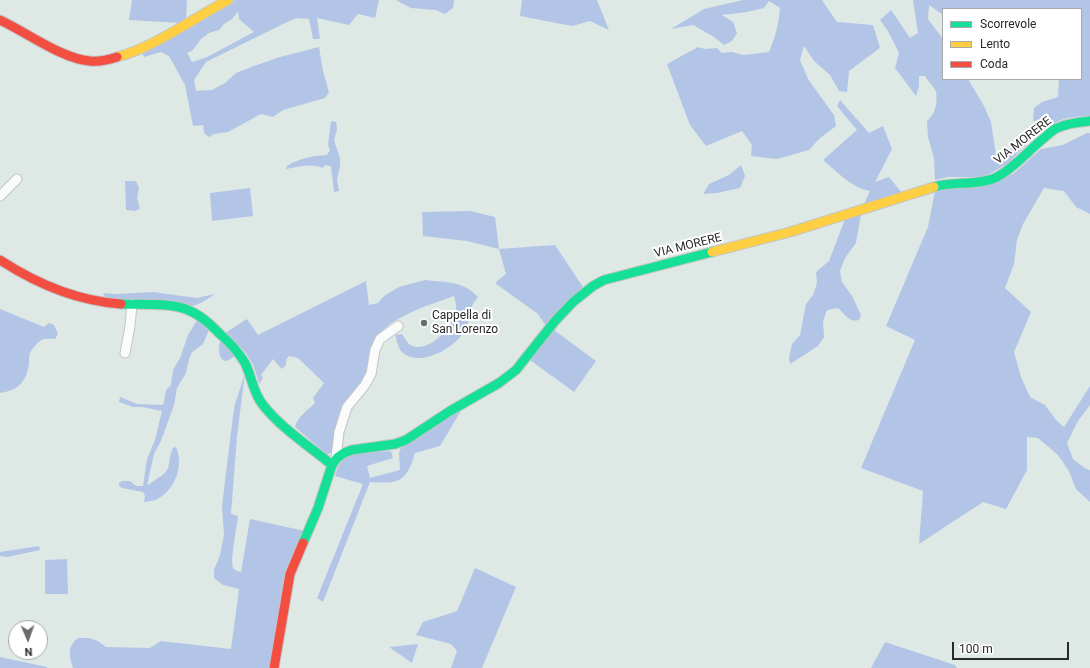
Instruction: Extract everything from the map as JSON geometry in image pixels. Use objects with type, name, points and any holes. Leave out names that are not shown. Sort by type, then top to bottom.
[{"type":"street","points":[[0,20],[54,49],[88,61],[100,62],[124,55],[156,40],[228,0]]},
{"type":"street","name":"VIA MORERE","points":[[334,462],[351,450],[394,444],[412,437],[447,412],[496,386],[514,372],[560,316],[580,295],[592,286],[604,280],[790,232],[944,184],[986,181],[1009,169],[1034,145],[1055,129],[1067,124],[1090,121]]},
{"type":"street","points":[[0,196],[17,179]]},
{"type":"street","points":[[0,260],[35,279],[76,296],[102,302],[179,307],[194,312],[202,317],[241,357],[248,370],[256,394],[263,405],[286,428],[334,462]]},
{"type":"street","points":[[125,353],[132,304]]},
{"type":"street","points":[[274,668],[290,574],[318,508],[334,462],[339,432],[347,407],[365,385],[371,374],[375,350],[380,339],[398,326]]},
{"type":"shaded area","points":[[132,0],[187,0],[186,19],[179,23],[129,20]]},
{"type":"shaded area","points":[[235,0],[379,0],[375,18],[358,14],[349,25],[317,18],[320,39],[313,39],[309,19],[297,18],[206,62],[194,80],[196,91],[212,90],[225,83],[236,73],[280,57],[319,47],[323,71],[329,92],[325,98],[283,110],[273,117],[261,114],[228,132],[214,134],[209,137],[204,133],[203,125],[193,126],[185,85],[169,56],[161,52],[144,57],[141,51]],"holes":[[[238,12],[239,19],[254,32],[207,57],[192,62],[187,53],[193,50],[201,39],[209,33],[219,30]]]},
{"type":"shaded area","points":[[396,0],[454,0],[453,8],[445,14],[436,10],[411,8]]},
{"type":"shaded area","points":[[522,0],[597,0],[609,30],[590,21],[572,26],[520,16]]},
{"type":"shaded area","points":[[743,0],[822,0],[837,22],[873,25],[880,48],[849,71],[847,92],[839,91],[830,75],[814,61],[804,46],[800,60],[808,79],[834,115],[836,126],[819,139],[809,150],[777,159],[751,156],[752,145],[742,131],[706,146],[690,125],[667,64],[698,47],[705,49],[717,48],[722,53],[732,52],[743,55],[769,52],[779,19],[780,8],[769,1],[764,8],[722,15],[733,22],[737,33],[732,41],[724,45],[714,37],[693,25],[671,29],[704,9]]},
{"type":"shaded area","points":[[913,0],[1090,0],[1090,116],[1066,118],[1045,129],[1042,122],[1033,121],[1034,108],[1042,102],[1058,97],[1059,80],[1082,80],[1082,8],[942,8],[942,14],[929,5],[928,19],[942,38],[942,80],[969,80],[984,106],[991,122],[996,155],[1032,139],[1008,163],[982,177],[948,177],[935,180],[934,158],[928,137],[927,121],[935,108],[937,100],[936,92],[925,76],[919,76],[919,86],[916,96],[895,68],[899,53],[888,31],[880,20],[891,10],[910,38],[918,33]]},
{"type":"shaded area","points":[[840,100],[869,133],[883,126],[892,149],[875,182],[889,177],[902,193],[864,204],[870,191],[851,183],[823,160],[857,130],[837,106]]},
{"type":"shaded area","points":[[331,121],[336,122],[337,129],[334,140],[340,158],[337,179],[339,191],[334,192],[331,166],[325,165],[323,168],[305,166],[286,169],[287,166],[301,159],[327,155],[330,150],[328,145]]},
{"type":"shaded area","points":[[1087,133],[1090,133],[1090,214],[1076,207],[1064,191],[1044,188],[1023,224],[1017,240],[1014,264],[1005,288],[1031,312],[1014,352],[1021,377],[1030,397],[1045,405],[1056,420],[1064,427],[1090,386],[1090,405],[1078,421],[1067,443],[1073,459],[1086,469],[1090,470],[1090,502],[1076,489],[1069,471],[1058,455],[1038,438],[1027,437],[1027,470],[1006,509],[983,502],[919,544],[923,491],[861,468],[915,340],[886,326],[928,227],[935,191],[1013,174],[1041,149],[1063,145]]},
{"type":"shaded area","points":[[741,165],[745,176],[740,188],[717,193],[703,194],[709,184],[729,175]]},
{"type":"shaded area","points":[[125,181],[136,181],[139,188],[137,198],[140,209],[135,211],[126,210]]},
{"type":"shaded area","points":[[250,188],[253,216],[212,221],[210,193]]},
{"type":"shaded area","points":[[470,211],[495,217],[499,249],[467,241],[423,236],[422,212]]},
{"type":"shaded area","points":[[861,214],[856,243],[845,258],[840,271],[842,282],[852,296],[861,315],[859,320],[856,321],[850,319],[838,308],[827,310],[823,321],[824,337],[818,346],[790,364],[789,357],[792,344],[800,335],[806,304],[813,295],[817,283],[816,272],[829,261],[845,219]]},
{"type":"shaded area","points":[[555,245],[583,287],[546,326],[538,314],[495,283],[506,274],[499,249]]},
{"type":"shaded area","points":[[425,280],[454,283],[466,288],[478,297],[473,304],[465,330],[452,345],[444,350],[426,357],[417,358],[409,356],[401,351],[395,335],[402,334],[409,344],[416,347],[431,343],[445,331],[454,317],[456,303],[454,296],[421,308],[387,326],[373,343],[364,381],[340,411],[332,452],[327,455],[295,427],[300,417],[315,403],[313,398],[324,383],[298,358],[289,356],[286,360],[286,365],[282,369],[273,359],[261,375],[263,378],[259,384],[254,367],[247,355],[225,333],[247,319],[258,335],[366,281],[369,305],[378,303],[384,296],[399,287]]},
{"type":"shaded area","points":[[153,292],[197,298],[215,294],[200,303],[191,306],[106,299],[103,293],[117,294]]},
{"type":"shaded area","points":[[0,309],[44,327],[49,323],[54,325],[58,334],[55,339],[42,340],[33,348],[29,355],[27,374],[22,383],[10,391],[0,393]]},
{"type":"shaded area","points":[[197,320],[209,330],[203,344],[192,352],[186,373],[177,388],[174,405],[161,441],[154,454],[147,485],[165,473],[173,448],[176,447],[179,461],[177,475],[174,482],[165,494],[156,500],[144,502],[145,496],[143,492],[122,488],[119,486],[119,483],[122,481],[130,481],[136,486],[143,486],[147,459],[155,440],[162,411],[142,407],[133,407],[119,402],[120,397],[137,404],[163,405],[166,390],[171,385],[173,370],[180,358],[188,335]]},
{"type":"shaded area","points":[[554,330],[596,361],[574,392],[530,360]]},
{"type":"shaded area","points":[[220,341],[235,355],[226,361],[221,358],[220,355]]},
{"type":"shaded area","points":[[245,373],[237,436],[231,514],[238,516],[233,551],[233,568],[241,572],[250,519],[305,531],[271,668],[73,668],[70,652],[72,644],[78,638],[89,638],[98,641],[106,647],[150,648],[161,641],[231,649],[239,589],[223,585],[214,578],[214,570],[220,555],[224,535],[222,506],[233,416],[235,404]]},
{"type":"shaded area","points":[[462,409],[440,446],[415,453],[408,470],[400,479],[380,483],[370,482],[323,602],[317,598],[363,484],[335,476],[340,463],[352,455],[391,451],[393,458],[367,466],[370,478],[400,470],[400,449]]},
{"type":"shaded area","points":[[39,546],[40,550],[7,557],[0,556],[0,552]]},
{"type":"shaded area","points":[[67,559],[68,594],[45,594],[45,560]]},
{"type":"shaded area","points":[[475,568],[516,587],[482,668],[451,668],[457,651],[451,644],[416,635],[423,622],[457,611]]},
{"type":"shaded area","points":[[885,642],[955,665],[957,668],[871,668]]},
{"type":"shaded area","points":[[418,644],[412,663],[389,647]]},
{"type":"shaded area","points":[[0,657],[8,659],[8,660],[47,667],[47,668],[0,668]]},
{"type":"traffic: fast","points":[[934,187],[990,180],[1010,169],[1055,129],[1069,124],[1090,121]]},
{"type":"traffic: fast","points":[[303,543],[318,508],[332,465],[337,458],[344,453],[352,450],[395,444],[406,440],[450,411],[499,383],[516,370],[555,321],[573,302],[593,286],[604,280],[712,252]]},
{"type":"traffic: fast","points":[[121,304],[156,304],[174,306],[190,311],[203,318],[228,341],[245,363],[257,395],[270,414],[287,430],[332,465]]},
{"type":"traffic: slow","points":[[117,57],[131,53],[159,40],[228,0]]},
{"type":"traffic: slow","points":[[712,252],[790,232],[934,187]]},
{"type":"traffic: jam","points":[[0,20],[56,50],[79,59],[97,61],[117,57]]},
{"type":"traffic: jam","points":[[0,260],[28,277],[58,290],[89,299],[121,304]]},
{"type":"traffic: jam","points":[[274,668],[290,574],[303,543]]},
{"type":"place","name":"Cappella di San Lorenzo","points":[[424,323]]}]
